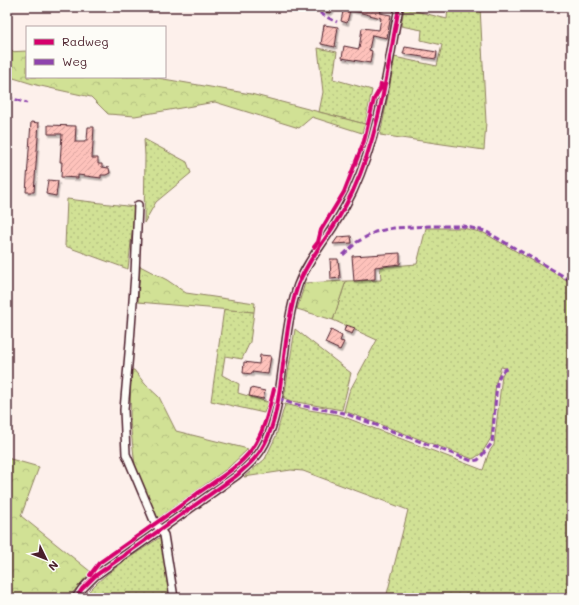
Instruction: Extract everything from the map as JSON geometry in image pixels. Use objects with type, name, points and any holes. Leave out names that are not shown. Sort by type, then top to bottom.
[{"type":"street","points":[[76,598],[95,576],[236,476],[252,463],[261,451],[268,437],[276,409],[291,315],[297,288],[309,263],[345,207],[366,159],[380,110],[398,7]]},
{"type":"street","points":[[138,204],[135,274],[124,410],[126,454],[155,523],[164,535],[174,598]]},
{"type":"green space","points":[[448,7],[480,7],[486,122],[484,150],[380,135],[394,57],[437,66],[442,45],[421,40],[422,30],[401,26],[404,8],[447,19]]},
{"type":"green space","points":[[318,48],[337,52],[333,79],[372,90],[365,124],[319,112],[323,92]]},
{"type":"green space","points":[[26,51],[26,78],[158,78],[251,94],[365,124],[362,133],[312,117],[299,128],[215,102],[135,116],[108,114],[91,97],[36,85],[7,76],[7,52]]},
{"type":"green space","points":[[144,139],[187,162],[191,173],[156,202],[144,223],[145,156]]},
{"type":"green space","points":[[67,199],[135,207],[128,269],[65,246]]},
{"type":"green space","points":[[426,228],[463,228],[484,233],[572,283],[572,598],[386,598],[408,510],[303,471],[291,470],[244,477],[265,459],[276,436],[285,404],[339,415],[483,470],[489,452],[494,445],[502,375],[506,368],[501,367],[496,382],[491,438],[482,453],[473,459],[344,411],[349,392],[377,340],[333,320],[346,281],[381,280],[380,267],[417,264]]},
{"type":"green space","points":[[140,266],[167,280],[186,293],[255,303],[254,312],[138,302]]},
{"type":"green space","points":[[346,281],[333,320],[297,309],[305,283]]},
{"type":"green space","points":[[224,309],[254,312],[250,342],[242,359],[225,356],[222,375],[239,384],[238,393],[268,402],[264,413],[211,401]]},
{"type":"green space","points":[[295,329],[351,373],[342,410],[291,401],[284,398]]},
{"type":"green space","points":[[131,370],[134,370],[145,384],[159,397],[176,431],[248,449],[228,468],[157,519],[135,466],[130,421]]},
{"type":"green space","points":[[7,458],[39,467],[21,516],[91,572],[68,598],[7,598]]},
{"type":"green space","points":[[162,536],[172,598],[84,598],[99,581],[109,573],[131,556]]},
{"type":"building","points":[[321,7],[336,7],[330,13],[325,12]]},
{"type":"building","points":[[344,7],[382,7],[380,13],[391,15],[387,38],[372,35],[369,50],[372,51],[370,63],[342,58],[344,46],[359,49],[362,28],[379,30],[381,18],[350,10],[347,23],[341,21]]},
{"type":"building","points":[[324,25],[338,27],[335,47],[321,44]]},
{"type":"building","points":[[405,47],[437,52],[436,59],[403,54]]},
{"type":"building","points":[[31,122],[39,123],[34,192],[26,192]]},
{"type":"building","points":[[48,125],[76,126],[75,142],[85,142],[85,140],[87,140],[88,127],[94,127],[92,158],[98,158],[98,164],[102,164],[102,167],[109,168],[110,173],[101,175],[101,178],[78,175],[78,178],[61,177],[62,162],[60,162],[62,134],[48,134]]},
{"type":"building","points":[[48,180],[58,181],[56,196],[46,194]]},
{"type":"building","points":[[351,236],[352,243],[333,244],[338,237]]},
{"type":"building","points":[[400,253],[400,264],[375,267],[375,279],[354,281],[352,256]]},
{"type":"building","points":[[330,259],[338,259],[340,278],[331,279]]},
{"type":"building","points":[[346,325],[355,328],[352,334],[344,331]]},
{"type":"building","points":[[331,330],[342,336],[340,341],[344,342],[340,350],[325,343]]},
{"type":"building","points":[[260,355],[271,356],[268,374],[252,372],[252,374],[243,373],[244,362],[259,364]]},
{"type":"building","points":[[251,388],[265,391],[263,399],[249,396]]},
{"type":"marked path","points":[[313,7],[324,16],[337,22]]},
{"type":"marked path","points":[[7,97],[27,103]]},
{"type":"marked path","points":[[343,255],[357,242],[375,232],[393,228],[463,226],[485,231],[572,281]]},
{"type":"marked path","points":[[278,398],[293,404],[344,413],[472,461],[478,460],[492,443],[497,383],[501,372],[508,368]]},
{"type":"cycle path","points":[[76,598],[82,589],[95,576],[236,476],[250,464],[265,443],[276,412],[294,297],[307,266],[344,209],[362,169],[382,101],[399,7]]},
{"type":"cycle path","points":[[314,247],[318,242],[321,230],[344,192],[364,141],[374,99],[380,89],[381,84]]},
{"type":"cycle path","points":[[90,575],[99,563],[234,468],[246,456],[260,435],[266,420],[274,389]]}]
